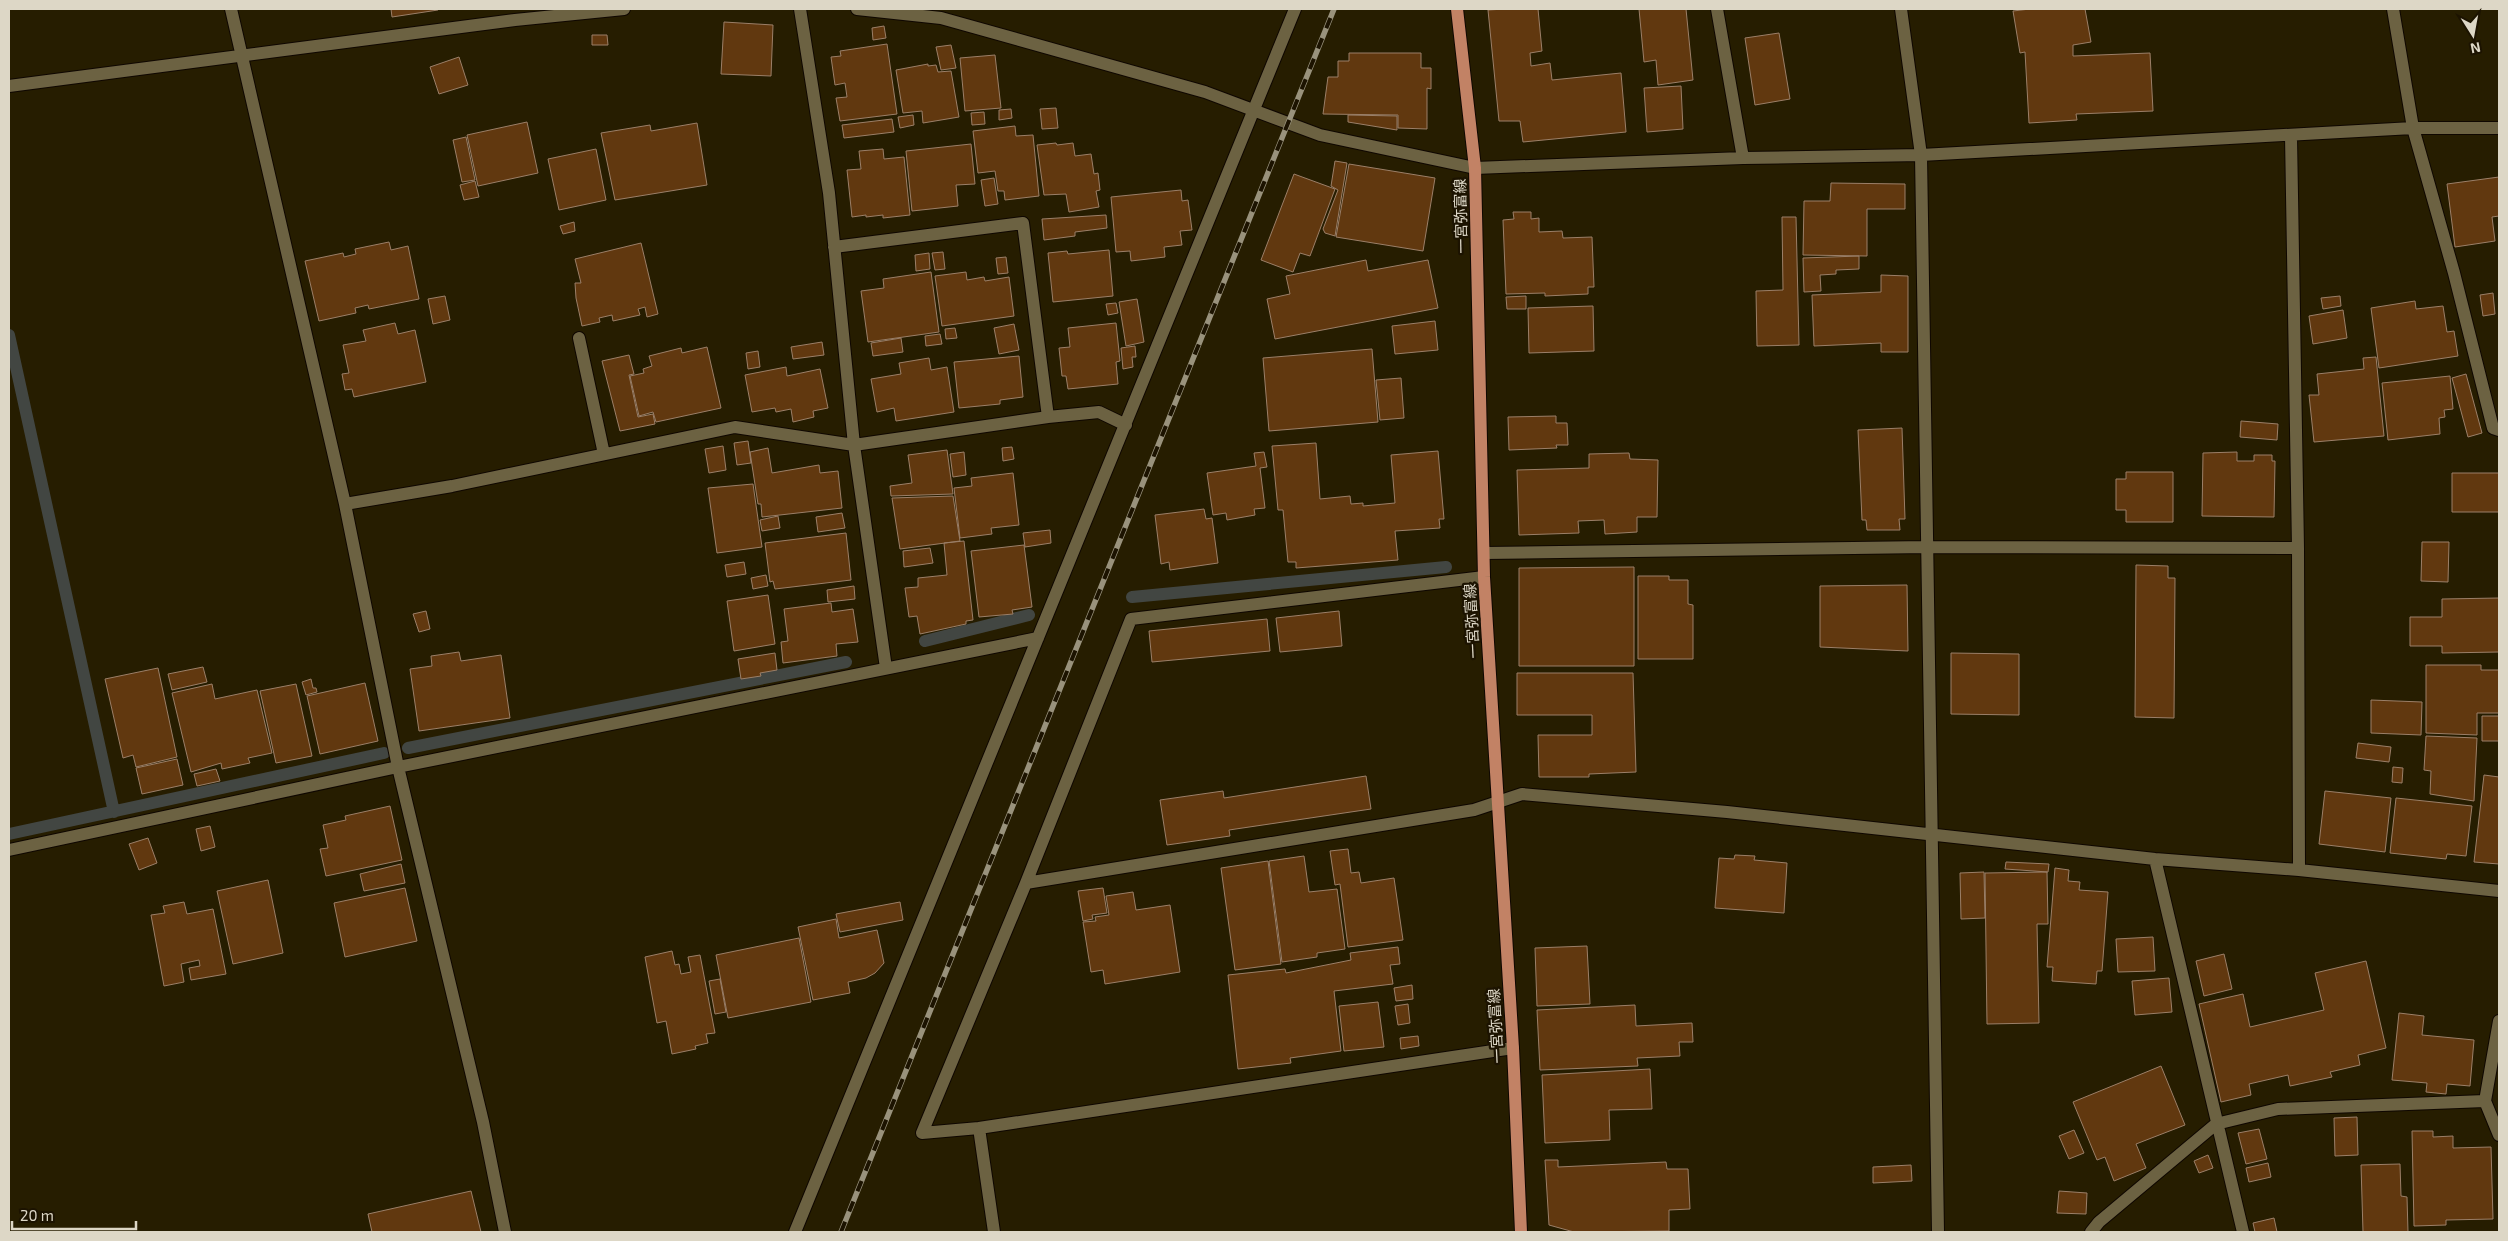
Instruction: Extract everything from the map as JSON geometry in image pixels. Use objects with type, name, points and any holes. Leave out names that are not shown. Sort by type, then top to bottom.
[{"type":"main road","name":"一宮弥富線","points":[[1457,9],[1475,168],[1484,578],[1513,1048],[1521,1232]]},
{"type":"street","points":[[230,9],[345,504],[398,768],[483,1122],[505,1232]]},
{"type":"street","points":[[9,86],[241,56],[514,14],[624,9]]},
{"type":"street","points":[[800,9],[830,193],[854,445],[886,668]]},
{"type":"street","points":[[857,9],[942,18],[1205,92],[1320,136],[1475,168],[1743,158],[1921,155],[2413,128],[2499,128]]},
{"type":"street","points":[[795,1232],[1295,9]]},
{"type":"street","points":[[1717,9],[1743,158]]},
{"type":"street","points":[[1901,9],[1921,155],[1938,1232]]},
{"type":"street","points":[[2393,9],[2413,128],[2454,273],[2494,428],[2499,430]]},
{"type":"street","points":[[2291,136],[2298,548],[2299,870]]},
{"type":"street","points":[[834,248],[1023,223],[1048,417]]},
{"type":"street","points":[[579,338],[604,454]]},
{"type":"street","points":[[345,504],[452,486],[735,427],[854,445],[1048,417],[1099,412],[1126,425]]},
{"type":"street","points":[[1484,553],[1928,547],[2298,548]]},
{"type":"street","points":[[1484,578],[1131,619],[1026,883],[922,1133],[979,1128],[1513,1048]]},
{"type":"street","points":[[9,850],[398,768],[1038,638]]},
{"type":"street","points":[[1026,883],[1474,810],[1522,794],[1727,812],[2155,859],[2299,870],[2499,891]]},
{"type":"street","points":[[2155,859],[2243,1232]]},
{"type":"street","points":[[2499,1021],[2485,1101],[2499,1135]]},
{"type":"street","points":[[2090,1232],[2099,1222],[2216,1124],[2278,1109],[2485,1101]]},
{"type":"street","points":[[979,1128],[994,1232]]},
{"type":"building","points":[[391,9],[438,9],[438,10],[392,17]]},
{"type":"building","points":[[1538,9],[1542,51],[1530,53],[1531,66],[1550,63],[1552,80],[1621,73],[1626,132],[1523,142],[1520,121],[1499,121],[1488,10]]},
{"type":"building","points":[[1639,9],[1686,9],[1693,80],[1658,85],[1656,60],[1644,62]]},
{"type":"building","points":[[2030,9],[2085,9],[2091,42],[2073,45],[2073,56],[2150,53],[2153,111],[2076,114],[2077,120],[2029,123],[2025,52],[2020,53],[2013,11]]},
{"type":"building","points":[[724,22],[773,25],[771,76],[721,74]]},
{"type":"building","points":[[884,26],[886,38],[873,40],[872,28]]},
{"type":"building","points":[[1779,33],[1790,99],[1755,105],[1745,38]]},
{"type":"building","points":[[592,35],[607,35],[608,45],[592,45]]},
{"type":"building","points":[[887,44],[897,114],[840,121],[836,98],[847,97],[845,83],[835,85],[831,57],[841,56],[840,51]]},
{"type":"building","points":[[951,45],[956,68],[941,70],[936,47]]},
{"type":"building","points":[[1349,53],[1421,53],[1421,68],[1431,68],[1431,89],[1427,88],[1427,129],[1398,128],[1398,115],[1323,114],[1328,77],[1338,77],[1338,61],[1349,61]]},
{"type":"building","points":[[995,55],[1001,108],[965,111],[960,58]]},
{"type":"building","points":[[459,57],[468,85],[439,94],[430,67]]},
{"type":"building","points":[[928,64],[928,66],[936,65],[938,72],[951,71],[959,117],[923,123],[922,111],[903,113],[896,70]]},
{"type":"building","points":[[1681,86],[1683,129],[1647,132],[1644,88]]},
{"type":"building","points":[[1056,108],[1058,128],[1042,129],[1040,109]]},
{"type":"building","points":[[1011,109],[1012,118],[999,120],[999,110]]},
{"type":"building","points":[[984,112],[985,124],[972,125],[971,113]]},
{"type":"building","points":[[913,115],[914,125],[900,128],[898,117]]},
{"type":"building","points":[[1348,115],[1397,116],[1397,130],[1348,122]]},
{"type":"building","points":[[892,119],[894,132],[844,138],[842,125]]},
{"type":"building","points":[[527,122],[538,173],[478,186],[467,135]]},
{"type":"building","points":[[697,123],[707,185],[615,200],[601,133],[650,125],[651,131]]},
{"type":"building","points":[[1015,126],[1016,136],[1033,135],[1039,196],[1005,200],[1004,191],[998,191],[995,171],[978,173],[973,131]]},
{"type":"building","points":[[466,137],[475,180],[462,182],[453,140]]},
{"type":"building","points":[[1056,143],[1057,145],[1073,143],[1075,156],[1091,154],[1094,174],[1098,173],[1100,190],[1096,191],[1099,207],[1069,212],[1066,194],[1044,195],[1037,145]]},
{"type":"building","points":[[971,144],[975,184],[956,185],[958,206],[912,211],[906,151]]},
{"type":"building","points":[[596,149],[606,200],[559,210],[548,159]]},
{"type":"building","points":[[883,149],[884,159],[904,157],[910,215],[883,218],[883,215],[852,217],[847,170],[861,169],[859,151]]},
{"type":"building","points":[[1335,161],[1347,163],[1335,236],[1325,233],[1323,229],[1338,190],[1331,186]]},
{"type":"building","points":[[1349,164],[1435,178],[1423,251],[1336,237]]},
{"type":"building","points":[[1294,174],[1335,189],[1310,256],[1300,253],[1293,272],[1261,260]]},
{"type":"building","points":[[2499,177],[2499,216],[2492,217],[2495,241],[2455,247],[2447,184]]},
{"type":"building","points":[[994,178],[998,204],[985,206],[981,180]]},
{"type":"building","points":[[475,181],[479,197],[464,200],[460,185]]},
{"type":"building","points":[[1831,183],[1905,184],[1905,209],[1867,209],[1867,256],[1803,255],[1804,201],[1830,201]]},
{"type":"building","points":[[1181,190],[1182,201],[1188,200],[1192,230],[1180,231],[1182,245],[1164,247],[1165,257],[1131,261],[1130,251],[1116,252],[1111,197]]},
{"type":"building","points":[[1513,212],[1531,212],[1531,219],[1539,218],[1539,232],[1562,231],[1563,238],[1592,237],[1594,287],[1588,287],[1588,294],[1545,296],[1545,293],[1506,294],[1503,220],[1514,219]]},
{"type":"building","points":[[1106,215],[1107,228],[1075,232],[1075,236],[1044,240],[1042,219]]},
{"type":"building","points":[[1782,217],[1796,217],[1799,345],[1757,346],[1756,291],[1783,290]]},
{"type":"building","points":[[574,222],[575,231],[563,234],[560,226]]},
{"type":"building","points":[[389,242],[391,250],[408,246],[419,299],[369,309],[368,305],[355,308],[356,313],[319,321],[305,261],[343,253],[344,257],[356,254],[355,249]]},
{"type":"building","points":[[641,243],[658,314],[647,317],[645,307],[638,309],[640,315],[613,321],[612,315],[599,318],[600,322],[582,326],[575,283],[581,283],[575,259]]},
{"type":"building","points":[[1109,250],[1113,296],[1053,302],[1048,253],[1067,251],[1068,254]]},
{"type":"building","points":[[943,252],[945,269],[935,270],[932,253]]},
{"type":"building","points":[[929,253],[930,269],[916,271],[915,255]]},
{"type":"building","points":[[1859,256],[1859,269],[1836,270],[1836,274],[1820,275],[1821,291],[1804,292],[1803,258]]},
{"type":"building","points":[[1006,257],[1008,273],[998,274],[996,258]]},
{"type":"building","points":[[1366,260],[1368,271],[1428,260],[1438,308],[1275,339],[1267,299],[1290,294],[1286,276]]},
{"type":"building","points":[[931,272],[939,332],[868,342],[861,291],[884,288],[883,279]]},
{"type":"building","points":[[966,272],[967,280],[984,277],[985,281],[1009,277],[1014,316],[942,326],[935,276]]},
{"type":"building","points":[[1881,275],[1908,276],[1908,352],[1881,352],[1881,343],[1814,346],[1812,295],[1881,292]]},
{"type":"building","points":[[2493,293],[2495,314],[2483,316],[2480,295]]},
{"type":"building","points":[[445,296],[450,320],[433,324],[428,299]]},
{"type":"building","points":[[1526,296],[1526,309],[1507,309],[1506,297]]},
{"type":"building","points":[[2340,296],[2341,306],[2323,309],[2321,298]]},
{"type":"building","points":[[1137,299],[1144,342],[1126,346],[1119,302]]},
{"type":"building","points":[[2415,301],[2416,309],[2443,306],[2447,332],[2454,331],[2458,356],[2379,368],[2371,308]]},
{"type":"building","points":[[1116,303],[1118,313],[1108,315],[1106,304]]},
{"type":"building","points":[[1593,306],[1594,351],[1529,353],[1528,308]]},
{"type":"building","points":[[2343,310],[2347,338],[2313,344],[2309,316]]},
{"type":"building","points":[[1435,321],[1438,350],[1395,354],[1392,326]]},
{"type":"building","points":[[395,323],[398,334],[415,330],[426,382],[354,397],[352,389],[345,390],[342,374],[349,373],[343,345],[366,341],[363,330]]},
{"type":"building","points":[[1116,323],[1120,361],[1116,362],[1118,384],[1068,389],[1066,376],[1062,376],[1059,348],[1070,347],[1068,328]]},
{"type":"building","points":[[1014,324],[1019,350],[999,354],[994,328]]},
{"type":"building","points":[[955,328],[957,338],[946,339],[945,329]]},
{"type":"building","points":[[940,334],[942,344],[926,346],[925,336]]},
{"type":"building","points":[[901,338],[903,352],[873,356],[871,343]]},
{"type":"building","points":[[822,342],[824,355],[793,359],[791,347]]},
{"type":"building","points":[[1135,346],[1136,357],[1132,357],[1133,367],[1123,369],[1121,348]]},
{"type":"building","points":[[707,347],[721,408],[656,422],[653,412],[639,416],[630,376],[644,373],[643,369],[652,366],[649,356],[681,348],[682,353]]},
{"type":"building","points":[[1372,349],[1378,422],[1269,431],[1263,358]]},
{"type":"building","points":[[758,351],[760,367],[748,369],[746,353]]},
{"type":"building","points":[[629,355],[634,374],[629,375],[638,417],[653,414],[655,424],[620,431],[602,361]]},
{"type":"building","points":[[1019,356],[1023,397],[1000,400],[1000,404],[959,408],[954,362]]},
{"type":"building","points":[[2376,357],[2384,436],[2314,442],[2309,395],[2319,395],[2317,374],[2364,369],[2363,358]]},
{"type":"building","points":[[929,358],[931,370],[947,367],[954,412],[896,421],[894,408],[877,412],[871,379],[901,374],[899,363]]},
{"type":"building","points":[[786,367],[787,376],[820,369],[828,408],[813,411],[814,417],[793,422],[791,409],[776,412],[775,408],[752,412],[745,375]]},
{"type":"building","points":[[2466,374],[2482,433],[2468,437],[2452,378]]},
{"type":"building","points":[[2450,376],[2453,409],[2444,410],[2445,417],[2439,418],[2440,434],[2388,440],[2382,383]]},
{"type":"building","points":[[1401,378],[1404,418],[1380,420],[1376,380]]},
{"type":"building","points":[[1556,416],[1556,423],[1567,423],[1568,445],[1556,445],[1557,448],[1509,450],[1508,417]]},
{"type":"building","points":[[2241,421],[2278,424],[2277,440],[2240,437]]},
{"type":"building","points":[[1902,428],[1905,519],[1899,519],[1900,530],[1867,530],[1866,520],[1862,520],[1858,430]]},
{"type":"building","points":[[748,441],[751,463],[737,465],[734,443]]},
{"type":"building","points":[[1316,443],[1320,499],[1350,496],[1351,504],[1363,503],[1363,506],[1395,503],[1391,455],[1438,451],[1444,519],[1439,519],[1440,528],[1395,531],[1398,560],[1296,568],[1296,562],[1288,562],[1283,510],[1278,510],[1272,446]]},
{"type":"building","points":[[723,446],[726,470],[709,473],[705,449]]},
{"type":"building","points":[[1012,447],[1014,459],[1003,461],[1002,448]]},
{"type":"building","points":[[768,448],[772,473],[819,465],[820,473],[838,471],[842,508],[762,517],[761,504],[758,504],[750,452]]},
{"type":"building","points":[[947,450],[953,494],[891,496],[890,486],[912,483],[908,455]]},
{"type":"building","points":[[964,452],[966,475],[953,477],[950,454]]},
{"type":"building","points":[[1264,452],[1267,467],[1260,468],[1265,508],[1254,509],[1255,515],[1227,520],[1226,513],[1213,515],[1207,473],[1256,466],[1254,453]]},
{"type":"building","points":[[2237,452],[2237,461],[2254,461],[2254,455],[2272,455],[2272,461],[2275,461],[2274,517],[2202,516],[2203,453]]},
{"type":"building","points":[[1629,453],[1630,459],[1658,460],[1657,517],[1637,517],[1637,532],[1605,534],[1604,520],[1578,521],[1579,533],[1519,535],[1517,470],[1589,468],[1589,454]]},
{"type":"building","points":[[2126,472],[2173,472],[2173,522],[2126,522],[2126,510],[2116,510],[2116,479],[2126,479]]},
{"type":"building","points":[[1013,473],[1019,525],[991,528],[992,534],[960,538],[954,488],[972,486],[971,478]]},
{"type":"building","points":[[2452,473],[2499,473],[2499,512],[2452,512]]},
{"type":"building","points":[[753,484],[762,547],[717,553],[708,488]]},
{"type":"building","points":[[953,496],[960,541],[900,549],[892,498]]},
{"type":"building","points":[[1204,509],[1206,519],[1212,518],[1218,563],[1170,570],[1169,562],[1161,564],[1155,515]]},
{"type":"building","points":[[842,513],[845,528],[818,532],[816,517]]},
{"type":"building","points":[[778,516],[780,528],[762,531],[760,520]]},
{"type":"building","points":[[1050,530],[1051,543],[1025,547],[1023,533]]},
{"type":"building","points":[[846,533],[851,580],[775,589],[773,581],[770,582],[765,543]]},
{"type":"building","points":[[964,541],[973,620],[966,621],[966,624],[920,634],[917,616],[909,617],[905,588],[918,587],[918,578],[947,575],[944,543]]},
{"type":"building","points":[[2422,542],[2449,542],[2448,582],[2421,581]]},
{"type":"building","points":[[1024,545],[1032,607],[1012,610],[1013,614],[979,617],[971,551]]},
{"type":"building","points":[[930,548],[933,563],[904,567],[903,551]]},
{"type":"building","points":[[744,562],[746,574],[727,577],[725,565]]},
{"type":"building","points":[[2136,565],[2168,566],[2168,578],[2175,578],[2174,718],[2135,717]]},
{"type":"building","points":[[1634,567],[1634,666],[1519,666],[1519,568]]},
{"type":"building","points":[[766,575],[768,586],[753,589],[751,578]]},
{"type":"building","points":[[1638,576],[1669,576],[1669,580],[1688,580],[1688,604],[1693,605],[1693,659],[1638,659]]},
{"type":"building","points":[[1907,585],[1908,651],[1820,647],[1820,586]]},
{"type":"building","points":[[854,586],[855,599],[828,602],[827,590]]},
{"type":"building","points":[[768,595],[775,644],[734,651],[727,601]]},
{"type":"building","points":[[2499,598],[2499,652],[2442,653],[2442,646],[2410,646],[2410,617],[2442,617],[2442,599]]},
{"type":"building","points":[[831,603],[832,612],[853,609],[858,642],[836,644],[837,656],[783,663],[781,642],[788,641],[784,609]]},
{"type":"building","points":[[426,611],[430,629],[419,632],[413,614]]},
{"type":"building","points":[[1339,611],[1342,646],[1280,652],[1276,618]]},
{"type":"building","points":[[1267,619],[1270,651],[1152,662],[1149,631]]},
{"type":"building","points":[[459,652],[461,661],[501,655],[510,718],[419,731],[410,669],[432,666],[431,656]]},
{"type":"building","points":[[775,653],[777,670],[760,673],[761,676],[741,679],[738,659]]},
{"type":"building","points":[[1951,653],[2019,654],[2019,715],[1951,714]]},
{"type":"building","points":[[2426,665],[2481,665],[2481,670],[2499,670],[2499,713],[2477,713],[2477,735],[2426,733]]},
{"type":"building","points":[[203,667],[207,682],[172,690],[168,674]]},
{"type":"building","points":[[158,668],[177,757],[136,767],[133,755],[123,758],[105,679]]},
{"type":"building","points":[[1517,673],[1633,673],[1636,772],[1589,774],[1589,777],[1539,777],[1538,735],[1592,735],[1592,715],[1517,715]]},
{"type":"building","points":[[311,679],[313,688],[316,688],[317,692],[306,695],[302,682]]},
{"type":"building","points":[[365,683],[378,741],[320,754],[307,696]]},
{"type":"building","points":[[212,684],[215,699],[257,690],[272,753],[248,758],[250,763],[222,769],[221,763],[191,772],[172,693]]},
{"type":"building","points":[[296,684],[312,756],[276,763],[260,691]]},
{"type":"building","points":[[2371,700],[2422,702],[2421,735],[2371,733]]},
{"type":"building","points":[[2482,716],[2499,716],[2499,741],[2482,741]]},
{"type":"building","points":[[2426,736],[2477,738],[2474,801],[2430,794],[2431,771],[2424,770]]},
{"type":"building","points":[[2358,743],[2391,747],[2389,762],[2356,758]]},
{"type":"building","points":[[177,759],[183,785],[142,794],[136,768]]},
{"type":"building","points":[[2393,767],[2403,768],[2402,783],[2392,782]]},
{"type":"building","points":[[216,769],[220,781],[197,786],[194,774]]},
{"type":"building","points":[[2484,775],[2499,777],[2499,864],[2474,862]]},
{"type":"building","points":[[1366,776],[1371,809],[1229,830],[1230,836],[1167,845],[1160,800],[1223,791],[1224,798]]},
{"type":"building","points":[[2325,791],[2391,798],[2385,852],[2319,844]]},
{"type":"building","points":[[2396,798],[2472,806],[2466,856],[2447,854],[2446,859],[2390,853]]},
{"type":"building","points":[[390,806],[402,860],[326,876],[320,849],[328,848],[323,825],[346,820],[345,816]]},
{"type":"building","points":[[210,826],[215,847],[201,851],[196,829]]},
{"type":"building","points":[[148,838],[157,863],[139,870],[129,844]]},
{"type":"building","points":[[1348,849],[1351,873],[1359,872],[1361,883],[1394,878],[1403,940],[1348,947],[1340,884],[1335,885],[1330,851]]},
{"type":"building","points":[[1735,855],[1755,856],[1754,860],[1787,863],[1784,913],[1715,908],[1719,858],[1734,859]]},
{"type":"building","points":[[1304,856],[1309,892],[1337,889],[1345,949],[1317,953],[1317,957],[1282,962],[1269,861]]},
{"type":"building","points":[[1268,861],[1281,964],[1235,970],[1221,868]]},
{"type":"building","points":[[2006,862],[2049,864],[2048,872],[2005,869]]},
{"type":"building","points":[[401,864],[405,883],[364,891],[360,874]]},
{"type":"building","points":[[2055,868],[2069,870],[2068,881],[2080,882],[2079,890],[2108,892],[2102,971],[2097,971],[2096,984],[2052,981],[2053,967],[2047,967]]},
{"type":"building","points":[[1984,872],[1985,918],[1961,919],[1960,873]]},
{"type":"building","points":[[2047,872],[2048,924],[2037,924],[2039,1023],[1987,1024],[1985,873]]},
{"type":"building","points":[[268,880],[283,953],[233,964],[217,891]]},
{"type":"building","points":[[405,888],[417,941],[345,957],[334,903]]},
{"type":"building","points":[[1103,888],[1107,913],[1092,915],[1093,919],[1083,921],[1078,891]]},
{"type":"building","points":[[1133,892],[1136,910],[1170,905],[1180,972],[1105,984],[1103,970],[1091,972],[1083,922],[1096,921],[1095,917],[1109,915],[1106,896]]},
{"type":"building","points":[[184,902],[187,914],[213,909],[226,974],[191,980],[189,968],[200,966],[199,960],[181,964],[184,982],[164,986],[151,915],[165,913],[163,906]]},
{"type":"building","points":[[900,902],[903,920],[840,932],[836,914]]},
{"type":"building","points":[[836,919],[839,938],[877,930],[884,963],[875,973],[866,978],[848,982],[850,993],[813,1000],[798,927]]},
{"type":"building","points":[[2153,937],[2155,971],[2118,972],[2116,939]]},
{"type":"building","points":[[799,938],[811,1002],[728,1018],[716,955]]},
{"type":"building","points":[[1587,946],[1590,1004],[1537,1006],[1535,948]]},
{"type":"building","points":[[1398,947],[1400,964],[1390,965],[1393,984],[1334,991],[1341,1051],[1290,1058],[1291,1063],[1238,1069],[1228,975],[1285,969],[1286,973],[1351,960],[1350,953]]},
{"type":"building","points":[[672,951],[675,965],[679,964],[681,974],[691,972],[688,957],[700,955],[715,1033],[706,1034],[708,1043],[695,1046],[696,1049],[672,1054],[666,1021],[657,1023],[645,957]]},
{"type":"building","points":[[2224,954],[2232,989],[2204,996],[2196,961]]},
{"type":"building","points":[[2366,961],[2386,1048],[2358,1055],[2360,1065],[2330,1072],[2332,1077],[2290,1086],[2288,1075],[2249,1084],[2251,1095],[2221,1102],[2199,1004],[2243,994],[2250,1027],[2324,1010],[2315,973]]},
{"type":"building","points":[[2169,978],[2172,1012],[2135,1015],[2132,981]]},
{"type":"building","points":[[720,979],[726,1012],[715,1014],[709,981]]},
{"type":"building","points":[[1412,985],[1413,999],[1396,1001],[1394,988]]},
{"type":"building","points":[[1378,1002],[1384,1047],[1344,1051],[1339,1006]]},
{"type":"building","points":[[1408,1004],[1410,1023],[1398,1025],[1395,1006]]},
{"type":"building","points":[[1635,1005],[1636,1026],[1692,1023],[1693,1042],[1679,1042],[1680,1056],[1637,1058],[1638,1066],[1540,1070],[1537,1010]]},
{"type":"building","points":[[2399,1013],[2424,1016],[2422,1035],[2474,1040],[2470,1086],[2447,1084],[2446,1094],[2426,1092],[2427,1083],[2392,1080]]},
{"type":"building","points":[[1418,1036],[1419,1046],[1401,1049],[1400,1038]]},
{"type":"building","points":[[2161,1066],[2185,1125],[2136,1144],[2146,1168],[2114,1181],[2105,1157],[2097,1160],[2073,1102]]},
{"type":"building","points":[[1650,1069],[1652,1109],[1609,1110],[1610,1140],[1545,1143],[1542,1075]]},
{"type":"building","points":[[2357,1117],[2358,1155],[2335,1156],[2334,1118]]},
{"type":"building","points":[[2259,1129],[2267,1159],[2246,1164],[2238,1133]]},
{"type":"building","points":[[2074,1130],[2084,1153],[2069,1159],[2059,1136]]},
{"type":"building","points":[[2412,1131],[2433,1131],[2433,1137],[2453,1136],[2453,1148],[2491,1147],[2493,1219],[2446,1220],[2446,1225],[2414,1226]]},
{"type":"building","points":[[2208,1155],[2213,1168],[2199,1173],[2194,1161]]},
{"type":"building","points":[[1545,1160],[1558,1160],[1558,1167],[1666,1162],[1667,1169],[1688,1169],[1690,1209],[1669,1210],[1669,1231],[1574,1232],[1549,1225]]},
{"type":"building","points":[[2268,1163],[2271,1177],[2249,1182],[2246,1168]]},
{"type":"building","points":[[2400,1164],[2401,1196],[2407,1197],[2408,1232],[2363,1232],[2361,1165]]},
{"type":"building","points":[[1911,1165],[1912,1181],[1873,1183],[1873,1167]]},
{"type":"building","points":[[471,1191],[481,1232],[372,1232],[368,1214]]},
{"type":"building","points":[[2059,1191],[2087,1193],[2086,1214],[2057,1213]]},
{"type":"building","points":[[2274,1218],[2277,1232],[2255,1232],[2253,1223]]},
{"type":"waterway","points":[[9,335],[114,812]]},
{"type":"waterway","points":[[1132,597],[1446,567]]},
{"type":"waterway","points":[[925,641],[1029,615]]},
{"type":"waterway","points":[[408,748],[846,662]]},
{"type":"waterway","points":[[9,834],[384,753]]},
{"type":"railway","points":[[841,1232],[1334,9]]}]
